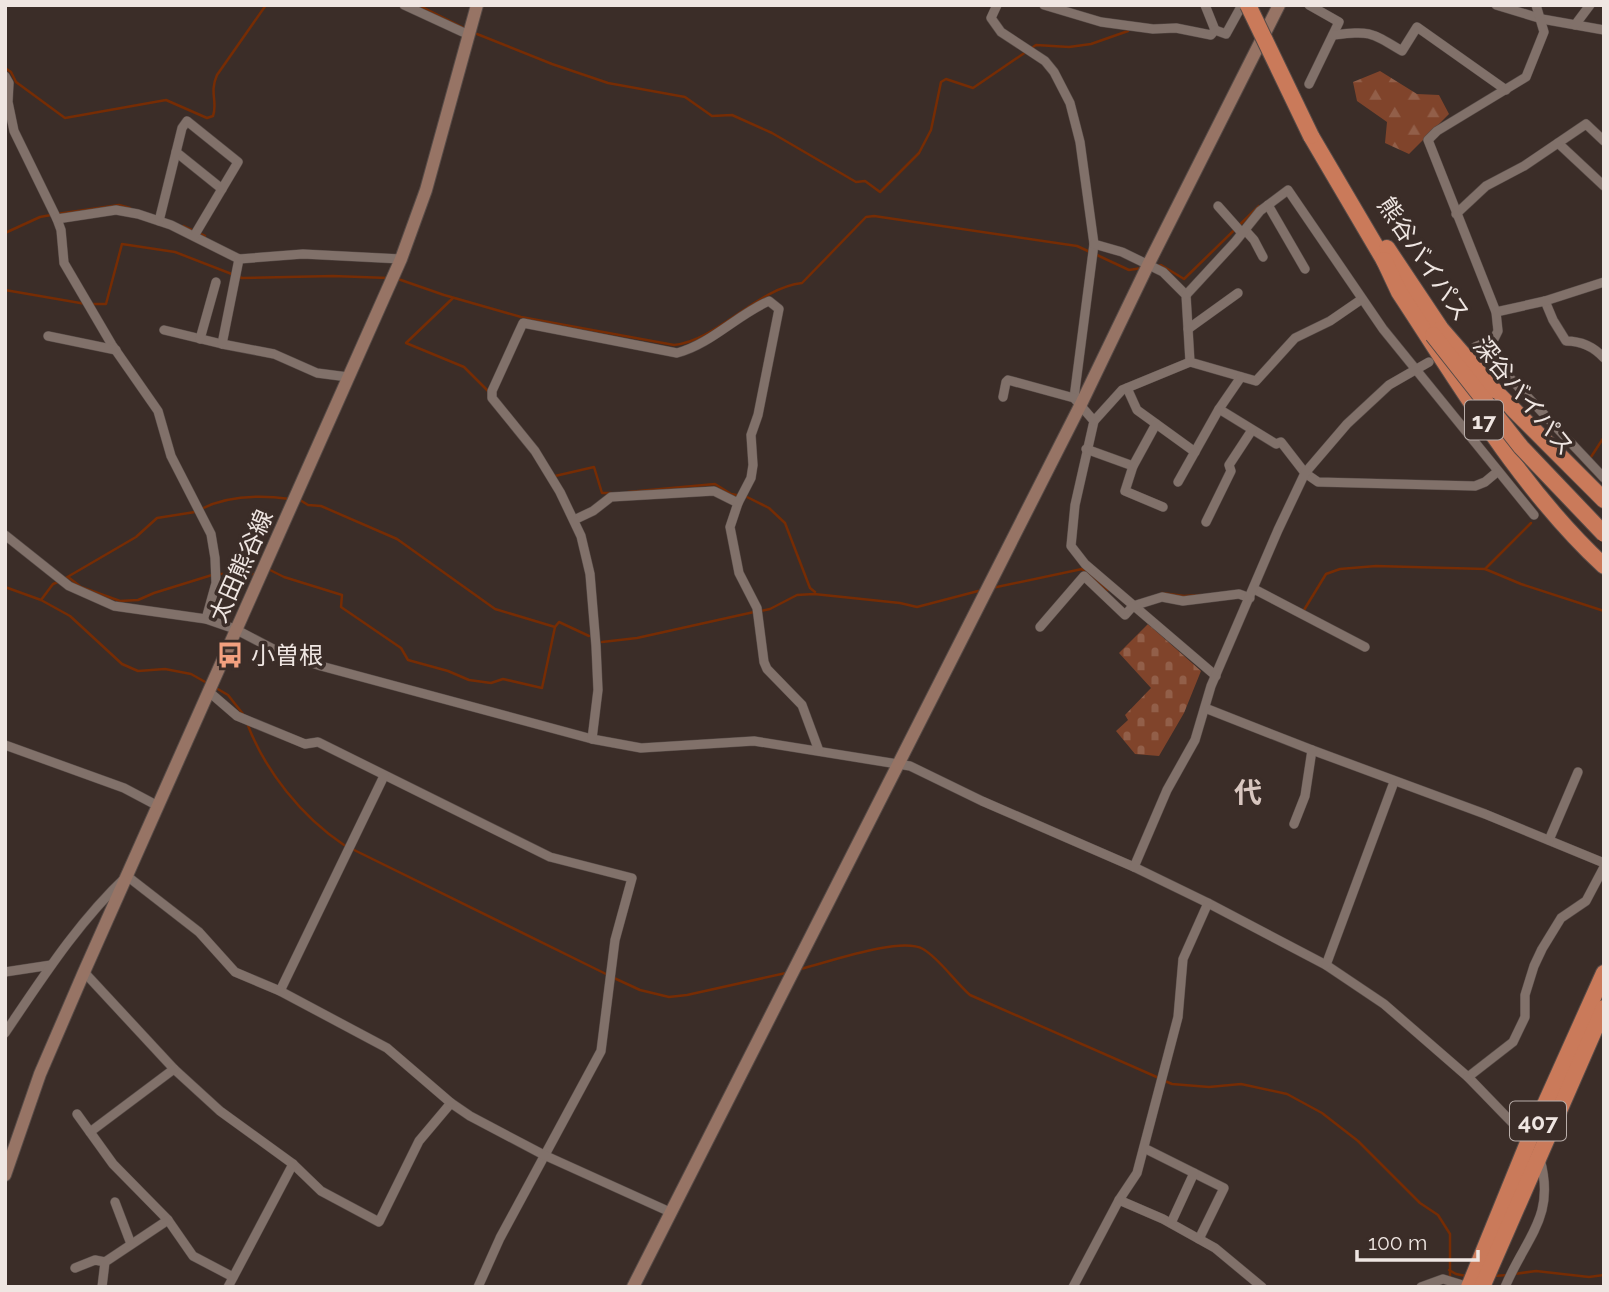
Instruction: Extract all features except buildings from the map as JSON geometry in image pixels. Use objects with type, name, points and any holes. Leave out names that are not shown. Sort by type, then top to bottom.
[{"type":"highway","name":"熊谷バイパス","points":[[1248,5],[1384,260],[1437,332],[1604,500]]},
{"type":"highway","name":"熊谷バイパス","points":[[1259,5],[1315,134],[1437,332]]},
{"type":"highway","name":"17","points":[[1384,260],[1398,292],[1520,473],[1580,544],[1604,566]]},
{"type":"highway","name":"深谷バイパス","points":[[1437,332],[1528,440],[1604,520]]},
{"type":"highway","name":"深谷バイパス","points":[[1437,332],[1521,447],[1604,534]]},
{"type":"highway","name":"407","points":[[1475,1281],[1529,1140],[1604,973]]},
{"type":"highway","name":"407","points":[[1475,1281],[1539,1156],[1604,1009]]},
{"type":"street","points":[[404,5],[470,35]]},
{"type":"street","name":"太田熊谷線","points":[[5,1175],[40,1074],[84,972],[401,260],[426,190],[477,5]]},
{"type":"street","points":[[997,5],[991,18],[1002,32],[1045,61],[1054,72],[1070,103],[1080,142],[1094,246],[1077,401],[1094,421]]},
{"type":"street","points":[[1044,5],[1101,22],[1127,26],[1176,28],[1211,35],[1215,30]]},
{"type":"street","points":[[1205,5],[1215,30],[1226,34],[1241,5]]},
{"type":"street","points":[[633,1287],[897,766],[1077,401],[1152,266],[1279,5]]},
{"type":"street","points":[[1309,5],[1339,22],[1309,84]]},
{"type":"street","points":[[1496,5],[1542,19],[1604,30]]},
{"type":"street","points":[[1536,5],[1544,32],[1526,77],[1437,131],[1428,140],[1496,312],[1498,331],[1494,339],[1479,345],[1604,478]]},
{"type":"street","points":[[1575,25],[1590,5]]},
{"type":"street","points":[[1333,35],[1373,33],[1402,51],[1417,27],[1506,90]]},
{"type":"street","points":[[5,76],[9,83],[8,102],[14,131],[61,230],[64,263],[116,350],[158,411],[172,456],[211,534],[216,580],[206,619]]},
{"type":"street","points":[[159,221],[182,128],[187,121],[238,162],[194,236]]},
{"type":"street","points":[[1456,214],[1486,186],[1524,166],[1586,124],[1604,141]]},
{"type":"street","points":[[1558,144],[1604,186]]},
{"type":"street","points":[[176,152],[222,189]]},
{"type":"street","points":[[1185,295],[1260,211],[1288,190],[1362,299],[1534,515]]},
{"type":"street","points":[[1268,205],[1305,269]]},
{"type":"street","points":[[1217,206],[1254,240],[1263,257]]},
{"type":"street","points":[[55,216],[116,210],[138,214],[194,236],[239,259],[303,254],[401,260]]},
{"type":"street","points":[[1094,246],[1122,253],[1152,266],[1185,295],[1190,362]]},
{"type":"street","points":[[222,344],[239,259]]},
{"type":"street","points":[[200,339],[215,282]]},
{"type":"street","points":[[1496,312],[1545,301],[1604,282]]},
{"type":"street","points":[[1188,329],[1238,293]]},
{"type":"street","points":[[1216,676],[1085,564],[1072,546],[1073,517],[1094,421],[1122,390],[1190,362],[1256,381],[1295,338],[1330,321],[1362,299]]},
{"type":"street","points":[[593,739],[598,690],[597,646],[590,574],[581,536],[535,451],[492,395],[523,323],[677,352],[692,349],[752,309],[769,301],[779,309],[758,415],[751,435],[751,478],[730,527],[739,573],[757,611],[764,662],[767,669],[802,705],[820,751]]},
{"type":"street","points":[[1545,301],[1566,341],[1587,345],[1604,358]]},
{"type":"street","points":[[164,330],[274,354],[317,373],[348,377]]},
{"type":"street","points":[[48,336],[116,350]]},
{"type":"street","points":[[1133,867],[1167,790],[1195,740],[1216,676],[1278,530],[1306,473],[1347,424],[1389,385],[1429,362]]},
{"type":"street","points":[[1178,482],[1219,408],[1241,377]]},
{"type":"street","points":[[1003,397],[1008,380],[1077,401]]},
{"type":"street","points":[[1127,388],[1137,410],[1195,452]]},
{"type":"street","points":[[1219,408],[1276,444],[1281,442],[1306,473],[1318,482],[1475,486],[1485,482],[1497,471]]},
{"type":"street","points":[[1156,424],[1133,466],[1125,491],[1163,507]]},
{"type":"street","points":[[1206,522],[1230,471],[1228,465],[1252,430]]},
{"type":"street","points":[[1086,449],[1133,466]]},
{"type":"street","points":[[574,520],[593,511],[611,497],[714,491],[739,502]]},
{"type":"street","points":[[5,536],[65,584],[114,606],[206,619],[235,629],[275,650],[321,666],[593,739],[640,748],[754,741],[910,766],[982,801],[1133,867],[1326,965],[1384,1004],[1468,1077],[1529,1140],[1539,1156],[1545,1174],[1546,1195],[1542,1217],[1507,1284],[1437,1279],[1421,1287]]},
{"type":"street","points":[[1040,626],[1084,576],[1125,615],[1133,606],[1162,597],[1183,601],[1253,592],[1365,647]]},
{"type":"street","points":[[209,687],[237,716],[304,744],[318,742],[550,857],[632,878],[615,940],[601,1051],[544,1155],[478,1287]]},
{"type":"street","points":[[1205,708],[1394,782],[1485,814],[1604,865],[1586,901],[1561,918],[1542,949],[1525,995],[1525,1017],[1513,1042],[1468,1077]]},
{"type":"street","points":[[5,745],[124,788],[158,806]]},
{"type":"street","points":[[1294,824],[1305,796],[1312,750]]},
{"type":"street","points":[[1549,840],[1578,772]]},
{"type":"street","points":[[280,991],[384,776]]},
{"type":"street","points":[[1326,965],[1394,782]]},
{"type":"street","points":[[5,1033],[51,965],[98,903],[127,876],[199,932],[235,972],[280,991],[387,1048],[470,1116],[544,1155],[670,1212]]},
{"type":"street","points":[[1073,1287],[1119,1200],[1137,1173],[1178,1017],[1183,959],[1208,903]]},
{"type":"street","points":[[5,972],[51,965]]},
{"type":"street","points":[[84,972],[174,1069],[220,1111],[293,1164],[321,1191],[380,1222],[419,1142],[451,1103]]},
{"type":"street","points":[[90,1132],[174,1069]]},
{"type":"street","points":[[77,1114],[113,1164],[167,1220],[193,1256],[233,1277]]},
{"type":"street","points":[[1144,1147],[1224,1188],[1199,1239]]},
{"type":"street","points":[[228,1287],[293,1164]]},
{"type":"street","points":[[1171,1223],[1194,1174]]},
{"type":"street","points":[[1119,1200],[1171,1223],[1215,1248],[1262,1287]]},
{"type":"street","points":[[115,1202],[131,1244]]},
{"type":"street","points":[[75,1268],[95,1260],[105,1262],[167,1220]]},
{"type":"street","points":[[102,1287],[105,1262]]},
{"type":"green space","points":[[1380,71],[1417,94],[1439,95],[1449,114],[1409,154],[1385,143],[1387,122],[1357,101],[1353,82]]},
{"type":"green space","points":[[1148,624],[1201,671],[1184,713],[1159,756],[1135,754],[1116,731],[1128,720],[1125,715],[1151,688],[1119,653]]},
{"type":"waterway","points":[[5,68],[11,72],[16,82],[65,118],[166,100],[207,118],[213,116],[217,75],[266,5]]},
{"type":"waterway","points":[[418,5],[464,28]]},
{"type":"waterway","points":[[477,34],[608,83],[685,97],[712,116],[732,115],[772,133],[856,182],[865,181],[880,192],[919,153],[931,130],[941,82],[946,79],[973,88],[1036,45],[1069,47],[1091,44],[1128,31]]},
{"type":"waterway","points":[[57,214],[119,205],[130,208]]},
{"type":"waterway","points":[[1156,266],[1161,265],[1184,279],[1259,206]]},
{"type":"waterway","points":[[5,233],[40,217],[51,215]]},
{"type":"waterway","points":[[398,279],[521,317],[674,345],[706,334],[769,294],[802,283],[866,217],[1077,246],[1090,252]]},
{"type":"waterway","points":[[183,226],[205,236]]},
{"type":"waterway","points":[[92,304],[106,304],[122,244],[175,252],[242,278],[388,278]]},
{"type":"waterway","points":[[1097,255],[1129,270],[1142,268]]},
{"type":"waterway","points":[[5,290],[86,304]]},
{"type":"waterway","points":[[453,298],[406,343],[464,367],[488,391]]},
{"type":"waterway","points":[[1591,457],[1604,437]]},
{"type":"waterway","points":[[555,476],[594,467],[602,493],[611,493]]},
{"type":"waterway","points":[[628,492],[715,484],[731,494],[747,497],[769,508],[785,523],[810,588],[815,592]]},
{"type":"waterway","points":[[201,509],[222,501],[244,498],[290,499]]},
{"type":"waterway","points":[[300,500],[308,505],[321,506],[397,539],[495,609],[555,627]]},
{"type":"waterway","points":[[64,579],[136,537],[157,518],[195,512]]},
{"type":"waterway","points":[[1485,569],[1531,523]]},
{"type":"waterway","points":[[1304,610],[1326,574],[1340,569],[1376,566],[1485,569],[1521,584],[1604,611]]},
{"type":"waterway","points":[[992,588],[1082,569],[1108,590]]},
{"type":"waterway","points":[[270,570],[342,595],[341,607],[401,648],[408,660],[469,680],[491,683],[503,679],[542,688],[555,627],[559,622],[589,636]]},
{"type":"waterway","points":[[218,574],[253,574]]},
{"type":"waterway","points":[[68,577],[81,587],[120,601],[138,600],[212,575]]},
{"type":"waterway","points":[[41,600],[53,584],[58,582]]},
{"type":"waterway","points":[[5,587],[41,600],[70,616],[122,664],[138,671],[165,669],[191,674],[207,683]]},
{"type":"waterway","points":[[761,611],[797,595],[814,594],[917,607],[982,590]]},
{"type":"waterway","points":[[1162,593],[1200,595]]},
{"type":"waterway","points":[[602,642],[637,638],[754,612]]},
{"type":"waterway","points":[[216,688],[228,695],[243,714]]},
{"type":"waterway","points":[[247,723],[264,758],[286,792],[314,821],[344,845],[608,975]]},
{"type":"waterway","points":[[800,969],[881,948],[912,946],[923,949],[970,995],[1159,1078]]},
{"type":"waterway","points":[[614,978],[640,990],[669,997],[786,973]]},
{"type":"waterway","points":[[1165,1081],[1209,1087],[1241,1084],[1287,1094],[1322,1113],[1358,1141],[1420,1203],[1438,1215],[1450,1234],[1450,1279]]},
{"type":"waterway","points":[[1449,1270],[1466,1276]]},
{"type":"waterway","points":[[1514,1274],[1536,1271],[1589,1277],[1604,1275]]},
{"type":"waterway","points":[[1494,1276],[1508,1275]]},
{"type":"place","name":"小曽根","points":[[230,655]]},
{"type":"district","name":"代","points":[[1248,792]]}]
